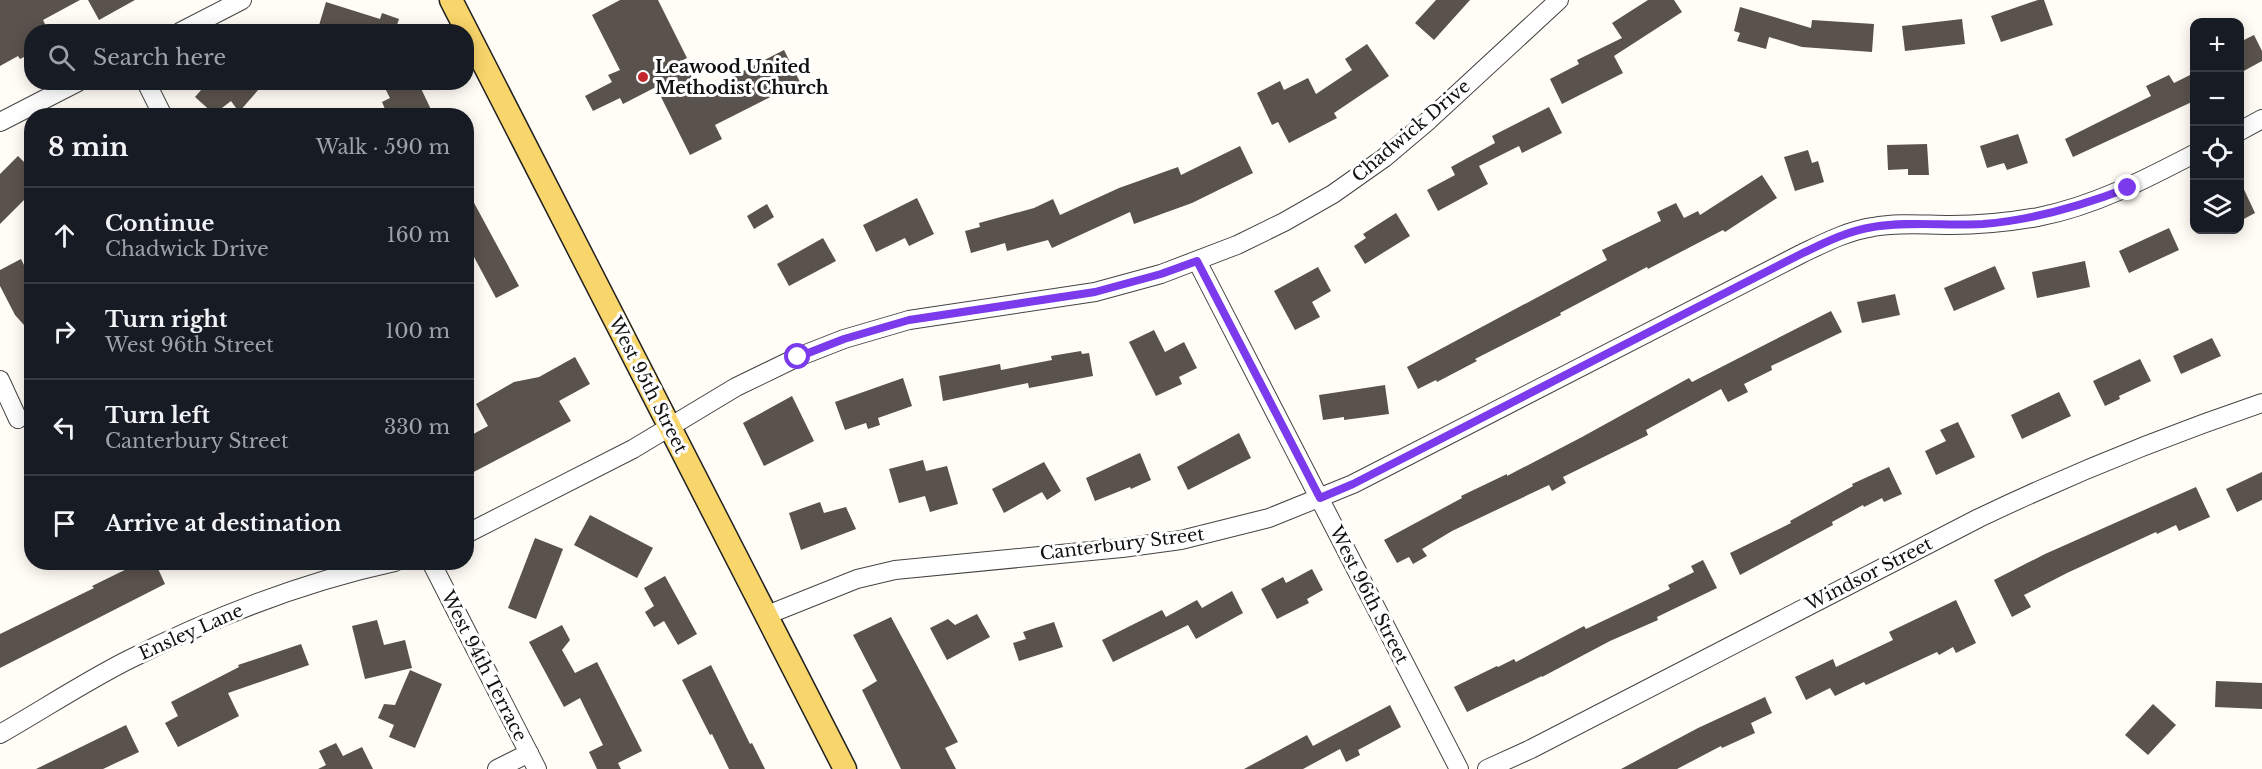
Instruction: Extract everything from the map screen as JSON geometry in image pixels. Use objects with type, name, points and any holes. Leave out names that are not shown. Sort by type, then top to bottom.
[{"type":"main road","name":"West 95th Street","points":[[451,0],[463,24]]},
{"type":"main road","name":"West 95th Street","points":[[474,45],[845,769]]},
{"type":"street","points":[[196,24],[242,0]]},
{"type":"street","name":"Chadwick Drive","points":[[669,428],[736,387],[798,357],[844,339],[909,320],[1095,292],[1161,274],[1197,261],[1284,222],[1333,194],[1384,158],[1429,120],[1559,0]]},
{"type":"street","points":[[27,108],[62,90]]},
{"type":"street","points":[[150,90],[159,108]]},
{"type":"street","points":[[0,122],[24,110]]},
{"type":"street","points":[[2244,129],[2262,120]]},
{"type":"street","name":"Canterbury Street","points":[[767,615],[857,579],[895,570],[1181,540],[1269,518],[1353,484],[1790,259],[1842,235],[1873,227],[1984,224],[2038,217],[2084,205],[2128,188],[2190,156]]},
{"type":"street","name":"West 96th Street","points":[[1197,261],[1459,769]]},
{"type":"street","points":[[0,380],[18,419]]},
{"type":"street","name":"Windsor Street","points":[[1486,769],[1531,749],[2030,494],[2112,458],[2262,403]]},
{"type":"street","points":[[474,530],[633,449],[669,428]]},
{"type":"street","name":"Ensley Lane","points":[[0,734],[124,662],[180,635],[250,606],[361,570]]},
{"type":"street","name":"West 94th Terrace","points":[[434,570],[533,761]]},
{"type":"street","points":[[497,769],[533,761]]},
{"type":"building","points":[[0,0],[80,0],[43,20],[45,24],[24,24],[24,57],[20,59],[18,56],[0,66]]},
{"type":"building","points":[[88,0],[135,0],[99,20]]},
{"type":"building","points":[[620,0],[658,0],[687,58],[683,60],[700,93],[784,50],[800,82],[715,125],[722,139],[690,155],[656,87],[623,104],[620,98],[593,111],[585,96],[612,82],[608,75],[620,70],[592,15]]},
{"type":"building","points":[[1436,0],[1470,0],[1434,40],[1415,23]]},
{"type":"building","points":[[1648,0],[1674,0],[1682,12],[1614,56],[1623,73],[1562,104],[1550,79],[1579,64],[1577,60],[1622,38],[1612,23]]},
{"type":"building","points":[[2044,0],[2053,25],[2001,42],[1991,16]]},
{"type":"building","points":[[326,2],[380,19],[382,13],[399,19],[397,24],[319,24]]},
{"type":"building","points":[[1740,7],[1811,28],[1812,20],[1874,24],[1872,52],[1802,47],[1769,37],[1766,49],[1737,41],[1740,33],[1734,31]]},
{"type":"building","points":[[1962,19],[1965,44],[1905,51],[1902,26]]},
{"type":"building","points":[[2254,35],[2262,51],[2262,61],[2244,71],[2244,40]]},
{"type":"building","points":[[1367,44],[1389,76],[1334,113],[1337,118],[1289,143],[1278,122],[1272,125],[1257,93],[1280,81],[1284,90],[1308,78],[1316,94],[1352,70],[1345,59]]},
{"type":"building","points":[[2169,75],[2174,83],[2190,75],[2190,103],[2073,157],[2065,139],[2151,96],[2146,86]]},
{"type":"building","points":[[201,90],[258,90],[242,108],[236,108],[231,101],[222,108],[207,108],[195,97]]},
{"type":"building","points":[[386,90],[422,90],[430,108],[385,108],[382,102],[390,98]]},
{"type":"building","points":[[1549,107],[1562,133],[1522,153],[1519,146],[1479,166],[1488,184],[1438,211],[1427,190],[1455,175],[1451,167],[1495,143],[1492,136]]},
{"type":"building","points":[[2018,134],[2028,163],[2007,170],[2004,163],[1987,168],[1980,146]]},
{"type":"building","points":[[1927,144],[1929,175],[1908,175],[1908,169],[1888,170],[1887,145]]},
{"type":"building","points":[[1240,146],[1253,173],[1192,203],[1134,224],[1130,212],[1052,248],[1048,240],[1007,251],[1005,243],[971,253],[965,231],[980,227],[979,223],[1034,208],[1053,199],[1060,215],[1119,188],[1178,167],[1181,175]]},
{"type":"building","points":[[1808,150],[1812,163],[1818,161],[1824,182],[1795,191],[1784,157]]},
{"type":"building","points":[[18,156],[24,162],[24,200],[0,224],[0,174]]},
{"type":"building","points":[[1762,175],[1777,198],[1725,232],[1723,230],[1648,269],[1647,267],[1475,359],[1477,361],[1437,382],[1436,380],[1418,389],[1407,367],[1607,260],[1602,250],[1661,221],[1657,212],[1676,203],[1684,218],[1698,211],[1700,215]]},
{"type":"building","points":[[2244,190],[2255,213],[2244,219]]},
{"type":"building","points":[[917,198],[934,234],[909,246],[905,238],[876,252],[863,225]]},
{"type":"building","points":[[474,203],[519,286],[496,298],[474,257]]},
{"type":"building","points":[[767,204],[774,217],[754,229],[747,216]]},
{"type":"building","points":[[1396,213],[1410,236],[1365,264],[1354,246],[1366,238],[1363,234]]},
{"type":"building","points":[[2169,228],[2179,250],[2129,273],[2119,251]]},
{"type":"building","points":[[823,238],[836,261],[789,286],[777,264]]},
{"type":"building","points":[[21,259],[24,265],[24,325],[15,315],[0,286],[0,270]]},
{"type":"building","points":[[2085,261],[2090,287],[2037,298],[2032,272]]},
{"type":"building","points":[[1995,266],[2005,289],[1954,311],[1944,288]]},
{"type":"building","points":[[1318,267],[1331,291],[1312,302],[1320,317],[1295,330],[1274,291]]},
{"type":"building","points":[[1895,294],[1900,315],[1862,323],[1857,302]]},
{"type":"building","points":[[1831,311],[1842,332],[1771,366],[1772,370],[1744,384],[1748,392],[1728,402],[1721,389],[1646,430],[1648,435],[1563,477],[1566,483],[1552,491],[1549,485],[1452,531],[1422,549],[1427,556],[1413,564],[1409,557],[1397,563],[1384,540],[1462,498],[1461,496],[1507,474],[1507,476],[1689,378],[1692,382]]},
{"type":"building","points":[[1154,330],[1165,352],[1184,342],[1197,368],[1179,377],[1182,384],[1156,396],[1129,342]]},
{"type":"building","points":[[2212,338],[2221,356],[2181,374],[2173,356]]},
{"type":"building","points":[[1081,351],[1082,354],[1089,353],[1093,376],[1029,388],[1028,383],[943,401],[939,376],[1000,364],[1001,370],[1052,360],[1051,356]]},
{"type":"building","points":[[575,357],[590,384],[559,401],[571,421],[474,472],[474,434],[488,426],[476,404],[514,382],[539,377]]},
{"type":"building","points":[[2140,359],[2151,381],[2119,396],[2120,399],[2105,406],[2093,381]]},
{"type":"building","points":[[903,378],[912,406],[878,418],[880,425],[868,429],[866,423],[845,430],[835,402]]},
{"type":"building","points":[[1385,385],[1389,414],[1344,420],[1344,417],[1323,420],[1319,395]]},
{"type":"building","points":[[2059,392],[2071,416],[2022,439],[2011,415]]},
{"type":"building","points":[[792,396],[814,441],[764,466],[743,423]]},
{"type":"building","points":[[1958,422],[1975,457],[1936,475],[1925,451],[1946,441],[1940,430]]},
{"type":"building","points":[[1239,433],[1251,458],[1188,490],[1177,467]]},
{"type":"building","points":[[1140,453],[1151,480],[1095,501],[1086,478]]},
{"type":"building","points":[[923,460],[926,471],[947,466],[958,504],[930,512],[925,496],[899,503],[889,469]]},
{"type":"building","points":[[1044,462],[1061,491],[1047,500],[1042,492],[1004,513],[992,489]]},
{"type":"building","points":[[1889,467],[1902,494],[1884,502],[1882,498],[1864,507],[1863,505],[1832,522],[1833,525],[1740,575],[1730,553],[1791,523],[1790,521],[1853,486],[1852,484]]},
{"type":"building","points":[[2262,472],[2262,500],[2237,512],[2226,489]]},
{"type":"building","points":[[2196,487],[2210,517],[2179,531],[2176,525],[2157,534],[2156,532],[2067,573],[2024,595],[2031,607],[2012,617],[1994,580],[2045,554]]},
{"type":"building","points":[[820,502],[824,513],[846,507],[856,529],[801,550],[789,513]]},
{"type":"building","points":[[590,515],[653,548],[637,578],[574,545]]},
{"type":"building","points":[[535,538],[563,549],[536,619],[508,608]]},
{"type":"building","points":[[1703,560],[1717,588],[1657,617],[1658,620],[1610,641],[1542,677],[1467,712],[1454,687],[1514,659],[1516,662],[1584,626],[1586,629],[1670,589],[1668,585],[1694,572],[1691,566]]},
{"type":"building","points":[[1312,569],[1323,590],[1307,599],[1309,603],[1277,619],[1261,589],[1283,577],[1286,583]]},
{"type":"building","points":[[125,570],[159,570],[165,584],[0,668],[0,634],[94,588],[92,586]]},
{"type":"building","points":[[665,576],[697,634],[678,645],[664,621],[654,627],[645,612],[654,606],[644,588]]},
{"type":"building","points":[[1232,591],[1243,613],[1196,639],[1188,625],[1113,662],[1102,640],[1162,610],[1166,617],[1197,600],[1202,608]]},
{"type":"building","points":[[1956,600],[1976,643],[1956,653],[1953,647],[1939,655],[1937,652],[1866,685],[1864,682],[1835,696],[1830,688],[1806,700],[1795,677],[1833,659],[1836,667],[1893,640],[1889,632]]},
{"type":"building","points":[[977,614],[990,637],[947,660],[930,628],[948,619],[955,625]]},
{"type":"building","points":[[891,617],[958,742],[945,748],[956,769],[901,769],[862,690],[877,681],[853,635]]},
{"type":"building","points":[[377,620],[384,645],[405,640],[412,668],[365,679],[352,626]]},
{"type":"building","points":[[1054,622],[1063,647],[1019,661],[1013,643],[1026,639],[1023,632]]},
{"type":"building","points":[[562,625],[570,640],[562,650],[575,673],[597,662],[642,751],[618,763],[621,769],[597,769],[589,752],[603,745],[580,698],[564,707],[529,642]]},
{"type":"building","points":[[301,644],[309,665],[228,693],[239,716],[178,747],[165,723],[178,716],[171,702],[239,667],[238,665]]},
{"type":"building","points":[[711,665],[765,769],[729,769],[712,734],[710,735],[682,680]]},
{"type":"building","points":[[410,670],[442,684],[415,748],[389,737],[394,725],[378,718],[384,704],[395,705]]},
{"type":"building","points":[[2216,681],[2262,683],[2262,709],[2215,707]]},
{"type":"building","points":[[1765,697],[1772,713],[1751,723],[1755,733],[1722,748],[1721,746],[1677,769],[1621,769],[1698,728]]},
{"type":"building","points":[[2153,704],[2176,725],[2148,755],[2125,735]]},
{"type":"building","points":[[1390,705],[1401,727],[1358,750],[1360,755],[1346,762],[1340,749],[1303,769],[1244,769],[1307,735],[1313,746]]},
{"type":"building","points":[[126,725],[139,752],[103,769],[36,769]]},
{"type":"building","points":[[336,743],[343,756],[362,747],[373,769],[318,769],[326,765],[319,751]]},
{"type":"place","name":"Leawood United Methodist Church","points":[[643,77]]},
{"type":"route","points":[[798,357],[844,339],[909,320],[954,312],[1042,302],[1095,292],[1161,274],[1197,261],[1320,498],[1353,484],[1842,235],[1873,227],[1984,224],[2038,217],[2084,205],[2128,188]]}]
